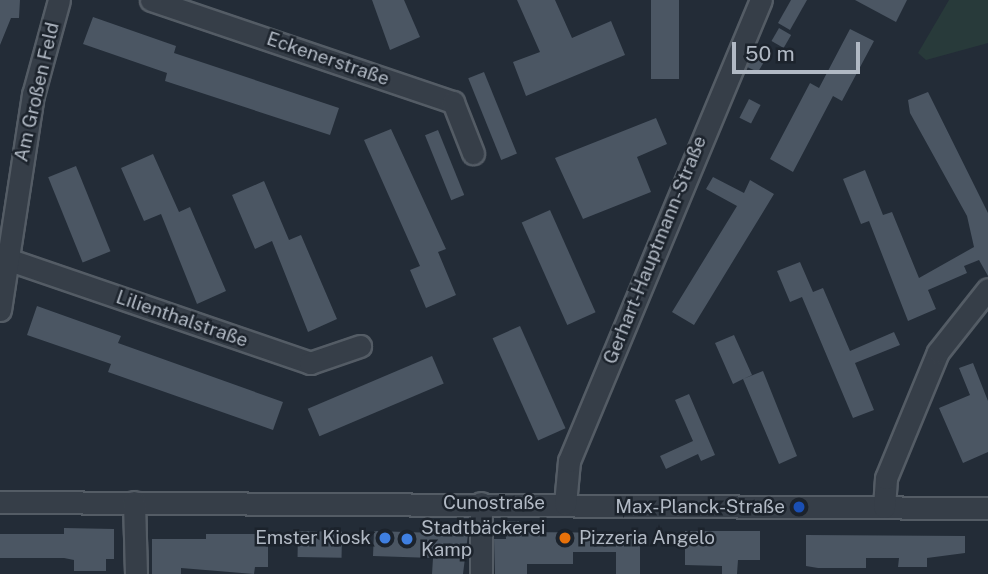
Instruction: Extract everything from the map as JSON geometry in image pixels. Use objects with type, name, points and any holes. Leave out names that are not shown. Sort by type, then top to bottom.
[{"type":"street","name":"Am Großen Feld","points":[[0,310],[4,258],[33,95],[59,0]]},
{"type":"street","name":"Eckenerstraße","points":[[151,0],[453,102],[473,153]]},
{"type":"street","name":"Gerhart-Hauptmann-Straße","points":[[565,504],[569,461],[761,0]]},
{"type":"street","name":"Lilienthalstraße","points":[[4,258],[310,363],[360,346]]},
{"type":"street","points":[[884,507],[886,478],[938,352],[988,289]]},
{"type":"street","name":"Cunostraße","points":[[0,502],[988,508]]},
{"type":"street","points":[[134,502],[136,574]]},
{"type":"street","points":[[481,503],[481,574]]},
{"type":"shaded area","points":[[949,0],[988,0],[988,43],[926,60],[918,53]]},
{"type":"building","points":[[0,0],[20,0],[19,18],[11,18],[0,45]]},
{"type":"building","points":[[372,0],[404,0],[420,37],[390,50]]},
{"type":"building","points":[[517,0],[555,0],[572,38],[611,21],[625,55],[526,96],[513,62],[540,52]]},
{"type":"building","points":[[651,0],[679,0],[679,79],[651,79]]},
{"type":"building","points":[[791,0],[807,0],[790,30],[778,23]]},
{"type":"building","points":[[855,0],[907,0],[896,22]]},
{"type":"building","points":[[93,17],[176,46],[174,53],[339,108],[330,135],[165,81],[167,73],[83,44]]},
{"type":"building","points":[[779,28],[791,35],[784,48],[772,41]]},
{"type":"building","points":[[850,29],[874,41],[842,101],[833,96],[793,172],[770,159],[810,83],[819,88]]},
{"type":"building","points":[[753,53],[765,60],[758,72],[747,67]]},
{"type":"building","points":[[484,72],[517,154],[501,160],[468,78]]},
{"type":"building","points":[[928,92],[988,213],[988,276],[979,260],[964,266],[967,273],[928,290],[936,309],[908,321],[869,221],[861,224],[843,179],[865,170],[883,215],[892,212],[919,278],[974,247],[967,216],[910,113],[908,100]]},
{"type":"building","points":[[749,99],[761,105],[751,124],[739,118]]},
{"type":"building","points":[[656,118],[667,144],[637,157],[651,192],[583,219],[555,158]]},
{"type":"building","points":[[391,129],[446,249],[438,252],[456,295],[426,308],[410,270],[420,266],[364,140]]},
{"type":"building","points":[[438,130],[464,195],[451,200],[425,135]]},
{"type":"building","points":[[153,154],[179,212],[190,207],[226,291],[197,304],[161,214],[144,221],[121,168]]},
{"type":"building","points":[[76,166],[110,251],[83,263],[48,177]]},
{"type":"building","points":[[713,177],[744,193],[750,180],[774,194],[694,325],[672,312],[737,206],[706,189]]},
{"type":"building","points":[[264,181],[289,240],[301,235],[337,319],[308,332],[272,241],[255,249],[232,195]]},
{"type":"building","points":[[550,210],[596,312],[567,325],[522,223]]},
{"type":"building","points":[[800,262],[813,292],[823,288],[850,351],[894,332],[900,345],[855,363],[874,410],[853,418],[802,297],[790,302],[777,271]]},
{"type":"building","points":[[37,306],[121,336],[118,343],[283,402],[273,430],[108,372],[111,364],[27,335]]},
{"type":"building","points":[[520,326],[566,428],[538,441],[493,338]]},
{"type":"building","points":[[734,335],[752,375],[733,384],[715,343]]},
{"type":"building","points":[[432,356],[444,384],[319,436],[308,409]]},
{"type":"building","points":[[973,363],[988,401],[988,452],[963,463],[939,408],[970,395],[959,368]]},
{"type":"building","points":[[763,371],[797,456],[779,464],[743,379]]},
{"type":"building","points":[[689,394],[715,455],[701,461],[698,454],[666,469],[660,456],[693,441],[675,400]]},
{"type":"building","points":[[505,521],[519,521],[519,532],[640,533],[640,574],[616,574],[616,552],[573,552],[573,564],[527,564],[527,574],[495,574],[494,539],[506,539]]},
{"type":"building","points":[[64,528],[114,529],[114,559],[106,559],[106,571],[74,571],[74,560],[64,558],[0,558],[0,534],[64,534]]},
{"type":"building","points":[[298,531],[342,532],[342,558],[298,557]]},
{"type":"building","points":[[374,531],[468,534],[463,574],[432,574],[433,558],[373,556]]},
{"type":"building","points":[[685,531],[760,531],[760,560],[738,560],[737,574],[722,574],[722,566],[685,565]]},
{"type":"building","points":[[206,534],[268,534],[268,567],[255,567],[254,574],[181,568],[181,574],[152,574],[152,539],[206,539]]},
{"type":"building","points":[[806,535],[965,536],[965,553],[927,558],[927,567],[898,567],[899,558],[866,558],[866,568],[818,568],[806,566]]},
{"type":"place","name":"Max-Planck-Straße","points":[[799,507]]},
{"type":"place","name":"Emster Kiosk","points":[[385,538]]},
{"type":"place","name":"Pizzeria Angelo","points":[[565,538]]},
{"type":"place","name":"Stadtbäckerei Kamp","points":[[407,539]]}]
